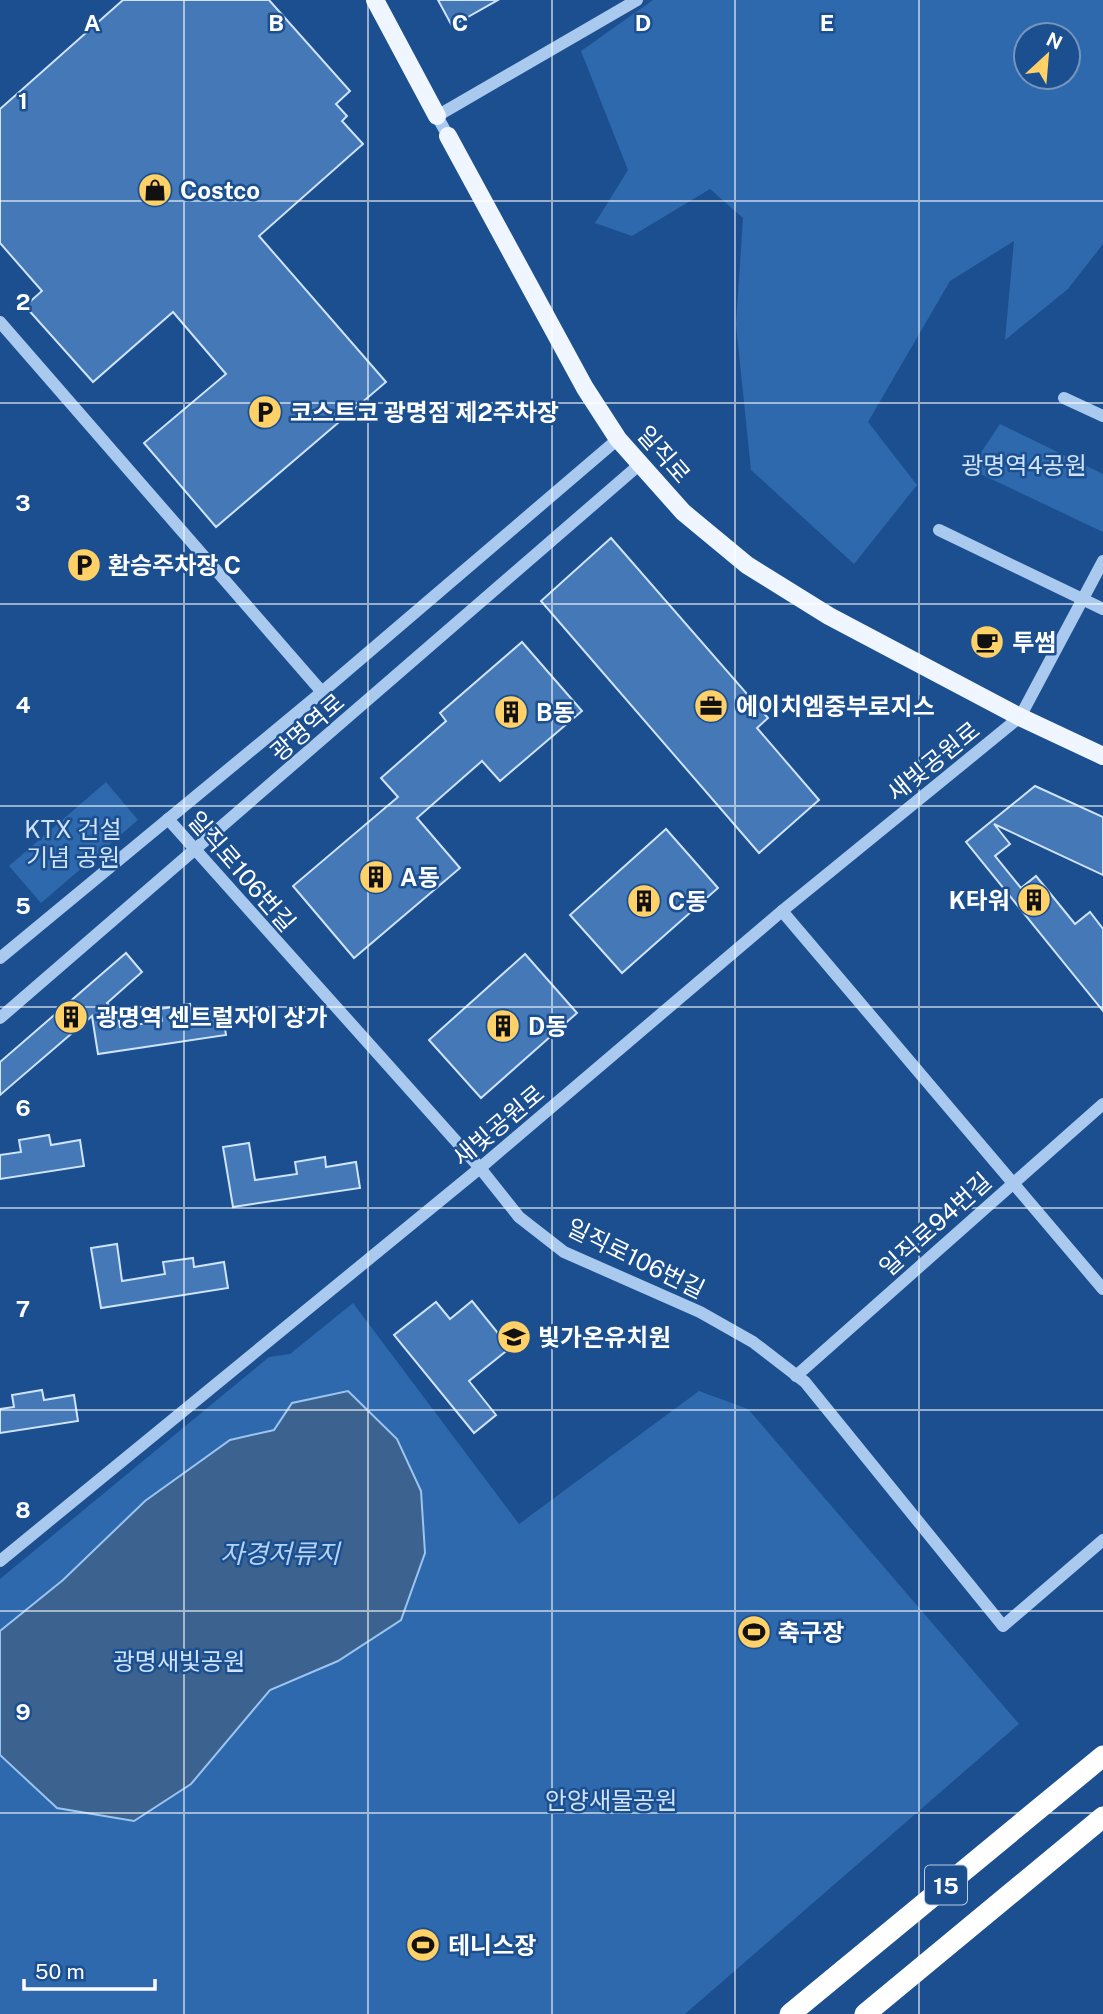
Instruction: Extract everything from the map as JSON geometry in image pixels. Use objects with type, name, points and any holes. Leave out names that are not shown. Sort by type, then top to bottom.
[{"type":"highway","name":"15","points":[[790,2014],[1103,1756]]},
{"type":"highway","name":"15","points":[[865,2014],[1103,1817]]},
{"type":"main road","name":"일직로","points":[[375,0],[437,116]]},
{"type":"main road","name":"일직로","points":[[448,136],[585,387],[618,439],[683,512],[747,565],[830,616],[1020,717],[1103,756]]},
{"type":"street","points":[[437,116],[637,0]]},
{"type":"street","name":"일직로","points":[[437,116],[448,136]]},
{"type":"street","points":[[0,322],[322,692]]},
{"type":"street","points":[[1064,398],[1103,416]]},
{"type":"street","name":"광명역로","points":[[0,958],[322,692],[618,439]]},
{"type":"street","name":"광명역로","points":[[0,1018],[195,852],[639,464]]},
{"type":"street","points":[[939,530],[1103,609]]},
{"type":"street","points":[[1020,717],[1103,561]]},
{"type":"street","name":"새빛공원로","points":[[0,1561],[480,1168],[782,911],[1020,717]]},
{"type":"street","name":"일직로106번길","points":[[168,819],[480,1168],[519,1217],[564,1252],[700,1312],[754,1342],[805,1382],[1003,1626],[1103,1540]]},
{"type":"street","points":[[782,911],[1103,1289]]},
{"type":"street","name":"일직로94번길","points":[[796,1376],[1103,1104]]},
{"type":"green space","points":[[653,0],[1103,0],[1103,244],[1068,289],[1005,340],[1014,241],[950,281],[868,422],[917,485],[854,564],[751,470],[736,325],[743,218],[710,189],[632,236],[595,223],[628,170],[581,51]]},
{"type":"green space","name":"광명역4공원","points":[[1000,424],[1103,474],[1103,532],[970,469]]},
{"type":"green space","name":"KTX 건설 기념 공원","points":[[106,782],[138,820],[41,903],[9,866]]},
{"type":"green space","points":[[353,1303],[519,1524],[699,1391],[748,1409],[1019,1724],[685,2014],[0,2014],[0,1579],[269,1357],[290,1354]]},
{"type":"water","name":"자경저류지","points":[[348,1391],[397,1439],[421,1491],[425,1553],[401,1620],[338,1661],[270,1690],[191,1784],[134,1821],[57,1808],[0,1755],[0,1631],[63,1580],[145,1501],[230,1440],[274,1430],[292,1403]]},
{"type":"building","name":"Costco","points":[[123,0],[269,0],[350,91],[336,104],[347,116],[342,121],[363,144],[259,236],[386,382],[216,527],[144,443],[226,374],[173,312],[93,382],[25,306],[42,291],[0,243],[0,109]]},
{"type":"building","points":[[438,0],[498,0],[452,26]]},
{"type":"building","points":[[611,538],[768,718],[757,728],[819,800],[759,853],[541,601]]},
{"type":"building","points":[[522,642],[582,711],[500,781],[482,761],[417,818],[460,868],[354,958],[293,886],[398,797],[381,778],[446,721],[440,713]]},
{"type":"building","name":"K타워","points":[[1035,786],[1103,817],[1103,875],[994,824],[1010,844],[995,856],[1021,888],[1036,876],[1075,924],[1090,912],[1103,929],[1103,1011],[966,842]]},
{"type":"building","name":"C동","points":[[666,829],[718,888],[622,973],[570,915]]},
{"type":"building","points":[[126,953],[142,972],[107,1003],[118,1015],[120,1027],[162,1021],[160,1009],[190,1004],[192,1014],[222,1009],[226,1035],[98,1054],[92,1016],[0,1095],[0,1062]]},
{"type":"building","name":"D동","points":[[525,954],[577,1013],[481,1098],[429,1040]]},
{"type":"building","points":[[49,1135],[51,1145],[80,1140],[84,1166],[0,1179],[0,1155],[21,1152],[19,1140]]},
{"type":"building","points":[[249,1143],[255,1180],[297,1174],[295,1162],[325,1157],[326,1167],[356,1162],[360,1188],[233,1207],[223,1147]]},
{"type":"building","points":[[117,1244],[122,1281],[165,1274],[163,1262],[193,1258],[194,1267],[224,1262],[228,1288],[101,1308],[91,1248]]},
{"type":"building","name":"빛가온유치원","points":[[472,1301],[510,1348],[469,1381],[496,1415],[474,1433],[394,1335],[436,1302],[450,1319]]},
{"type":"building","points":[[42,1390],[44,1400],[74,1395],[78,1421],[0,1433],[0,1409],[14,1407],[12,1395]]},
{"type":"place","name":"Costco","points":[[155,190]]},
{"type":"place","name":"코스트코 광명점 제2주차장","points":[[265,412]]},
{"type":"place","name":"환승주차장 C","points":[[84,565]]},
{"type":"place","name":"투썸","points":[[987,642]]},
{"type":"place","name":"에이치엠중부로지스","points":[[711,706]]},
{"type":"place","name":"B동","points":[[511,712]]},
{"type":"place","name":"A동","points":[[376,877]]},
{"type":"place","name":"K타워","points":[[1034,900]]},
{"type":"place","name":"C동","points":[[644,901]]},
{"type":"place","name":"광명역 센트럴자이 상가","points":[[71,1017]]},
{"type":"place","name":"D동","points":[[503,1026]]},
{"type":"place","name":"빛가온유치원","points":[[514,1337]]},
{"type":"place","name":"축구장","points":[[754,1632]]},
{"type":"place","name":"테니스장","points":[[423,1945]]},
{"type":"park label","name":"광명새빛공원","points":[[179,1661]]},
{"type":"park label","name":"안양새물공원","points":[[611,1800]]}]
